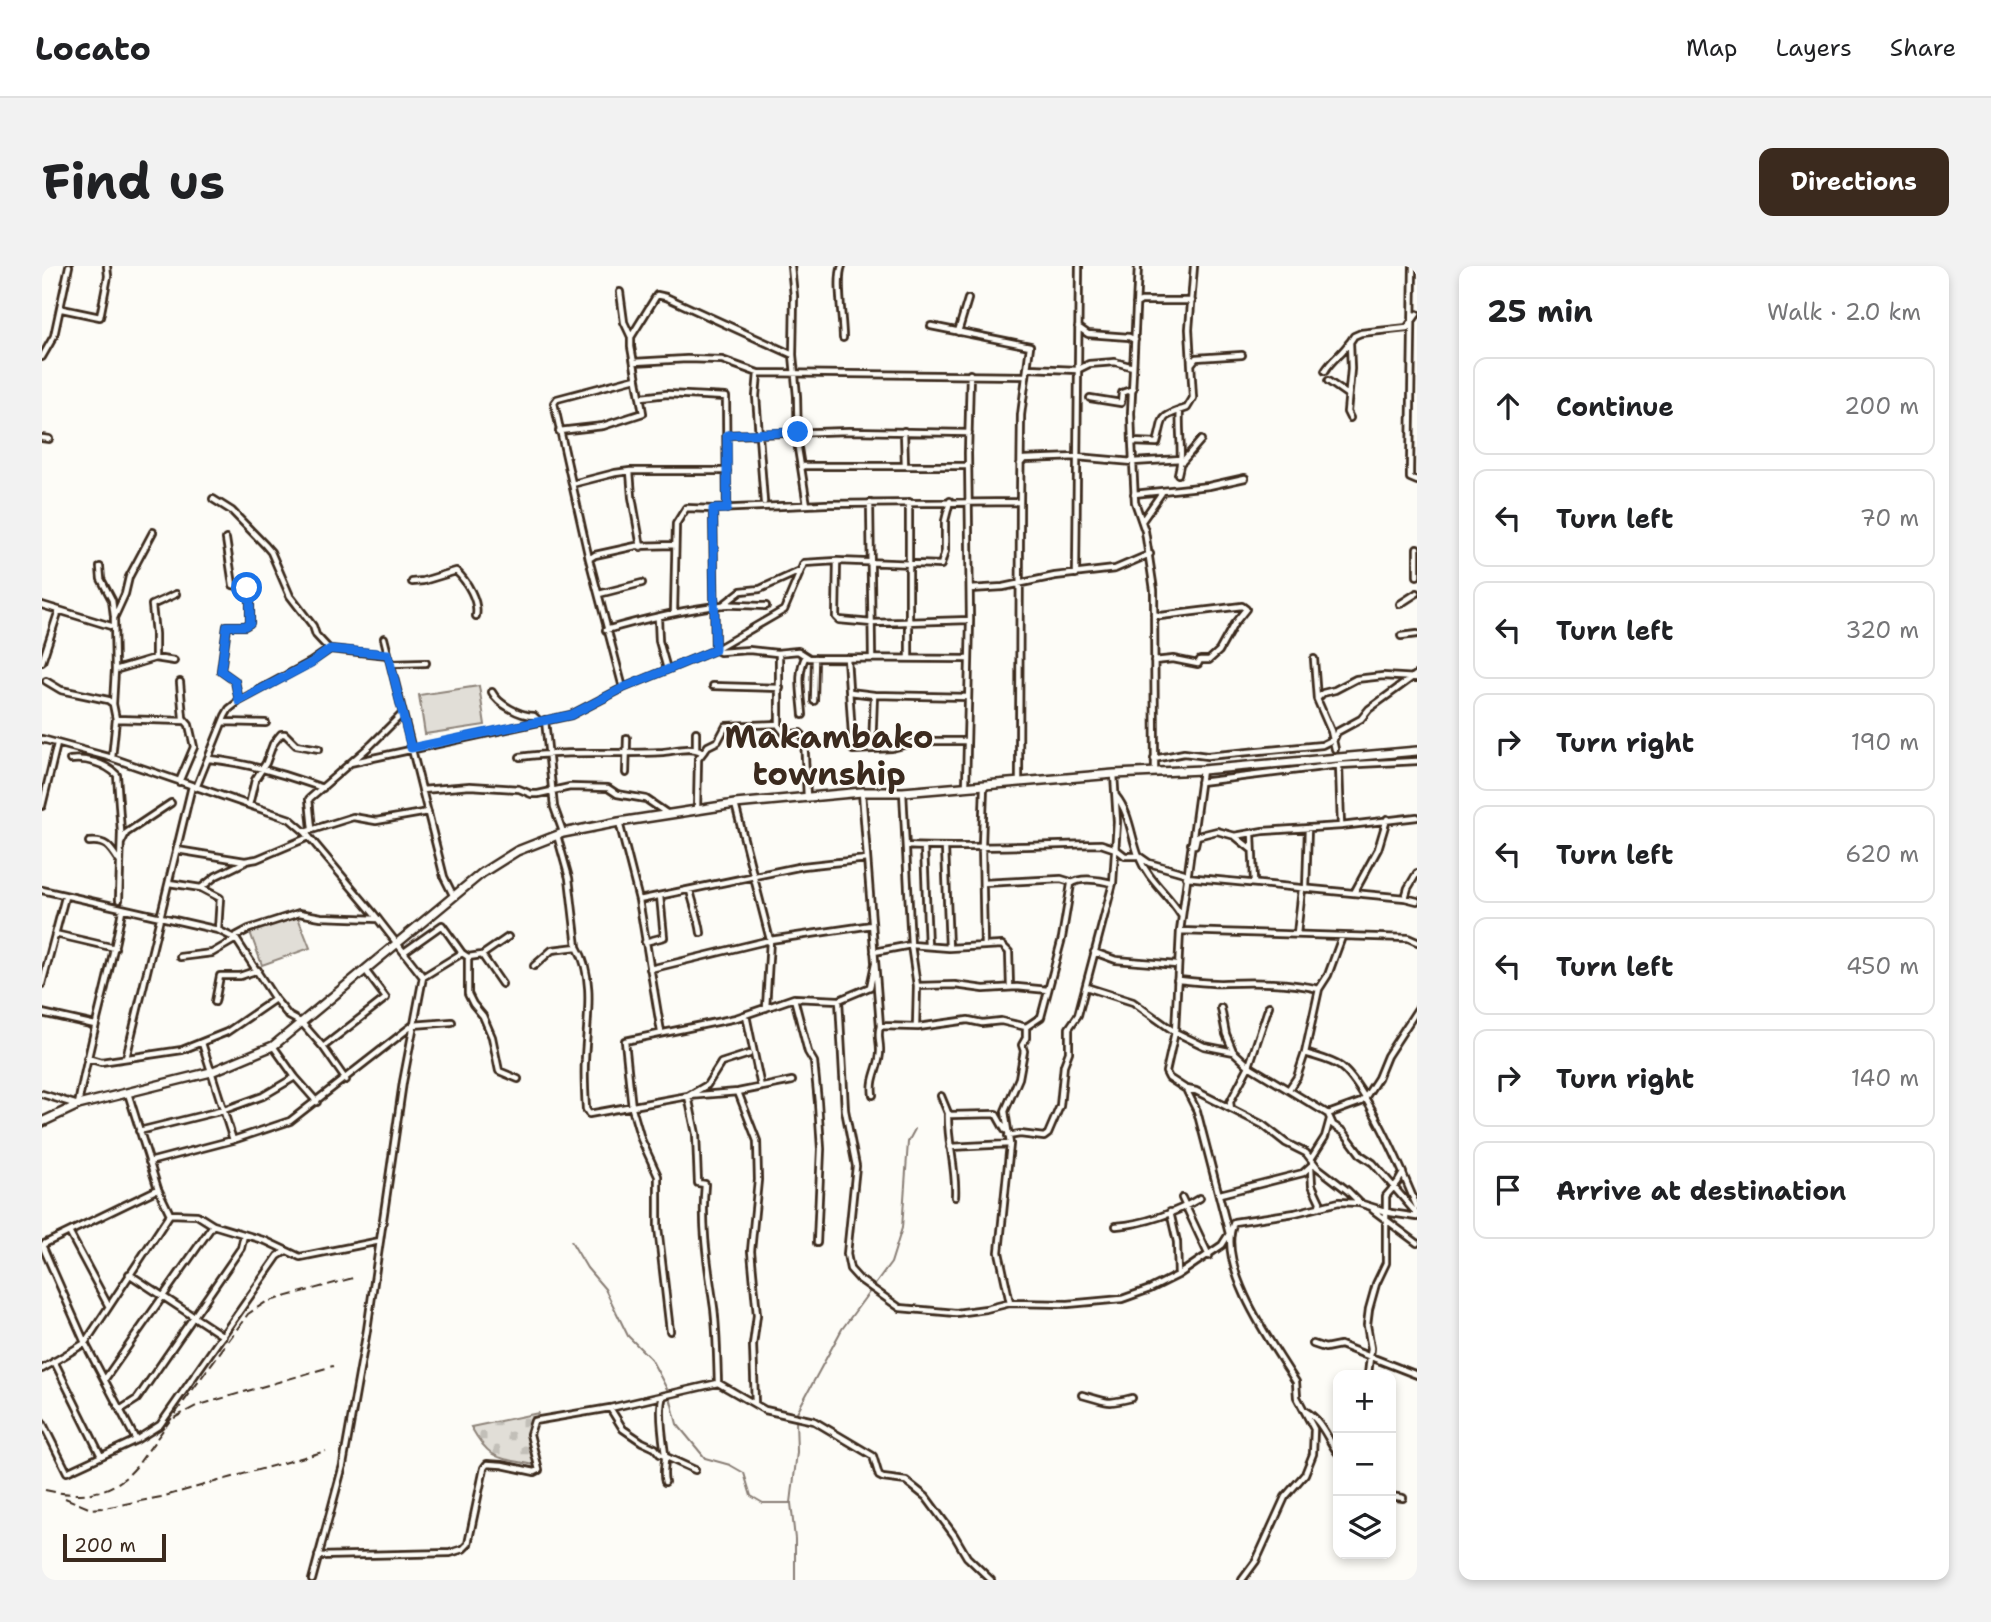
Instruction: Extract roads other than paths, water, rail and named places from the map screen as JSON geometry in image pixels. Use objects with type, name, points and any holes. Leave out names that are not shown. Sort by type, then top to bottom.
[{"type":"highway","points":[[42,1122],[78,1105],[211,1072],[274,1046],[482,873],[517,851],[560,834],[668,814],[807,797],[1202,770],[1417,751]]},
{"type":"street","points":[[42,356],[54,336],[62,309],[69,266]]},
{"type":"street","points":[[62,309],[100,317],[108,276],[107,266]]},
{"type":"street","points":[[791,266],[798,432],[807,505]]},
{"type":"street","points":[[842,266],[839,274],[843,338]]},
{"type":"street","points":[[1076,574],[1079,266]]},
{"type":"street","points":[[1138,266],[1132,442],[1135,502],[1150,554],[1154,614],[1155,773]]},
{"type":"street","points":[[1132,442],[1157,443],[1160,421],[1187,408],[1193,398],[1189,329],[1194,266]]},
{"type":"street","points":[[1413,266],[1414,419],[1410,478],[1417,481]]},
{"type":"street","points":[[559,431],[603,426],[641,415],[644,410],[636,378],[632,337],[624,322],[620,292]]},
{"type":"street","points":[[632,337],[657,295],[661,295],[793,355]]},
{"type":"street","points":[[958,332],[968,299]]},
{"type":"street","points":[[1136,305],[1141,301],[1192,301]]},
{"type":"street","points":[[1325,371],[1354,336],[1407,328],[1415,316]]},
{"type":"street","points":[[932,326],[1030,346],[1029,368],[1025,376],[1020,464],[1019,782]]},
{"type":"street","points":[[1078,327],[1088,334],[1129,337],[1135,340]]},
{"type":"street","points":[[1350,342],[1351,369],[1347,412],[1350,418]]},
{"type":"street","points":[[1191,364],[1196,358],[1204,356],[1242,355]]},
{"type":"street","points":[[634,362],[722,360],[758,373],[1025,376]]},
{"type":"street","points":[[1029,368],[1077,370],[1089,364],[1104,363],[1133,367]]},
{"type":"street","points":[[758,373],[756,396],[764,502]]},
{"type":"street","points":[[966,786],[970,620],[970,374]]},
{"type":"street","points":[[623,688],[606,630],[554,400],[636,378]]},
{"type":"street","points":[[1328,380],[1348,395]]},
{"type":"street","points":[[1090,398],[1121,402],[1122,393],[1133,390]]},
{"type":"street","points":[[642,397],[667,394],[726,397],[727,509]]},
{"type":"street","points":[[1178,474],[1181,462],[1180,410]]},
{"type":"street","points":[[727,435],[904,431],[969,433]]},
{"type":"street","points":[[904,431],[905,466]]},
{"type":"street","points":[[42,438],[49,439]]},
{"type":"street","points":[[1020,464],[1024,459],[1077,457],[1133,462],[1181,462],[1201,440]]},
{"type":"street","points":[[802,466],[968,467]]},
{"type":"street","points":[[572,484],[630,471],[727,471]]},
{"type":"street","points":[[630,471],[641,547]]},
{"type":"street","points":[[1134,494],[1209,486],[1245,478]]},
{"type":"street","points":[[1142,521],[1163,491]]},
{"type":"street","points":[[213,499],[248,526],[271,552],[290,596],[326,648],[388,654]]},
{"type":"street","points":[[674,612],[676,524],[686,508],[950,501],[1020,502]]},
{"type":"street","points":[[350,763],[571,715],[623,688],[715,650],[784,610],[804,563],[837,561],[943,564],[945,520],[950,501]]},
{"type":"street","points":[[909,502],[909,658]]},
{"type":"street","points":[[870,503],[872,659]]},
{"type":"street","points":[[713,509],[715,650]]},
{"type":"street","points":[[114,618],[125,593],[128,577],[153,532]]},
{"type":"street","points":[[226,539],[233,585],[247,588],[250,600],[250,623],[245,626],[227,626],[221,671],[235,681],[239,701]]},
{"type":"street","points":[[589,559],[595,555],[641,547],[674,545]]},
{"type":"street","points":[[1416,548],[1417,576]]},
{"type":"street","points":[[970,589],[1003,587],[1115,569],[1150,554]]},
{"type":"street","points":[[837,561],[836,617],[839,620],[872,623],[970,620]]},
{"type":"street","points":[[100,567],[101,579],[112,600],[114,618],[113,704],[116,719],[112,758]]},
{"type":"street","points":[[722,605],[741,592],[760,589],[801,570]]},
{"type":"street","points":[[412,582],[456,571],[473,596],[476,616]]},
{"type":"street","points":[[599,594],[642,583]]},
{"type":"street","points":[[1399,604],[1417,593]]},
{"type":"street","points":[[155,658],[152,605],[176,594]]},
{"type":"street","points":[[42,605],[114,627]]},
{"type":"street","points":[[606,630],[674,612],[722,605],[766,606]]},
{"type":"street","points":[[1154,614],[1242,606],[1246,609],[1219,651],[1209,660],[1200,660],[1198,664],[1173,659],[1154,661]]},
{"type":"street","points":[[42,662],[59,610]]},
{"type":"street","points":[[658,618],[659,641],[667,669]]},
{"type":"street","points":[[1401,636],[1417,634]]},
{"type":"street","points":[[384,638],[444,877],[453,895]]},
{"type":"street","points":[[126,1058],[194,787],[209,759],[229,709],[311,663],[330,649]]},
{"type":"street","points":[[715,650],[779,653],[798,651],[815,658],[969,659]]},
{"type":"street","points":[[779,653],[779,724],[786,735],[800,733],[804,737],[807,797]]},
{"type":"street","points":[[803,715],[801,676],[802,663],[806,656]]},
{"type":"street","points":[[115,670],[155,658],[174,661]]},
{"type":"street","points":[[814,701],[815,658]]},
{"type":"street","points":[[847,658],[853,750],[902,747],[919,741],[967,741]]},
{"type":"street","points":[[1314,659],[1317,699],[1334,739],[1335,749]]},
{"type":"street","points":[[391,664],[426,663]]},
{"type":"street","points":[[1154,759],[1184,753],[1207,756],[1322,745],[1334,739],[1337,732],[1361,719],[1369,709],[1415,676]]},
{"type":"street","points":[[1317,699],[1323,693],[1356,679],[1415,676]]},
{"type":"street","points":[[46,681],[61,690],[108,700],[113,704]]},
{"type":"street","points":[[180,682],[184,721]]},
{"type":"street","points":[[713,686],[780,688]]},
{"type":"street","points":[[492,692],[496,700],[542,720]]},
{"type":"street","points":[[850,692],[874,695],[968,696]]},
{"type":"street","points":[[872,749],[874,695]]},
{"type":"street","points":[[312,829],[308,801],[402,714]]},
{"type":"street","points":[[116,719],[184,721],[189,725],[194,747],[179,782]]},
{"type":"street","points":[[542,720],[549,754],[552,791],[569,878],[577,947],[582,958],[589,998],[585,1060],[587,1111],[591,1114],[688,1096],[738,1092],[792,1081]]},
{"type":"street","points":[[223,722],[266,723]]},
{"type":"street","points":[[520,757],[699,751],[718,741],[726,726],[779,724]]},
{"type":"street","points":[[696,732],[699,751],[697,810]]},
{"type":"street","points":[[249,805],[255,779],[273,744],[283,734],[296,745],[319,749]]},
{"type":"street","points":[[626,774],[627,738]]},
{"type":"street","points":[[42,739],[112,758],[290,819],[307,834],[423,977]]},
{"type":"street","points":[[42,806],[44,788],[58,744]]},
{"type":"street","points":[[70,760],[79,759],[101,764],[117,775],[120,803],[119,900]]},
{"type":"street","points":[[209,759],[242,762],[324,788]]},
{"type":"street","points":[[1200,782],[1339,765],[1417,761]]},
{"type":"street","points":[[1339,765],[1341,826]]},
{"type":"street","points":[[42,769],[51,771]]},
{"type":"street","points":[[1202,770],[1185,875],[1177,965],[1175,1031],[1166,1072],[1169,1078],[1186,1089],[1196,1091],[1263,1125],[1286,1143],[1306,1153],[1312,1163],[1359,1203]]},
{"type":"street","points":[[948,1113],[996,1114],[1007,1133],[1044,1137],[1048,1134],[1060,1106],[1064,1065],[1069,1052],[1069,1028],[1078,1016],[1113,883],[1116,849],[1114,775]]},
{"type":"street","points":[[422,790],[470,786],[519,789],[531,794],[578,786],[608,789],[617,794],[646,799],[668,814]]},
{"type":"street","points":[[984,786],[984,946]]},
{"type":"street","points":[[862,792],[880,1026],[877,1034],[880,1049],[872,1078],[873,1095]]},
{"type":"street","points":[[903,792],[911,945],[916,986],[916,1026]]},
{"type":"street","points":[[1115,795],[1124,806],[1139,856],[1154,882],[1182,915]]},
{"type":"street","points":[[120,847],[126,833],[171,803]]},
{"type":"street","points":[[735,804],[770,940],[766,1008]]},
{"type":"street","points":[[201,888],[216,876],[245,861],[257,859],[312,829],[353,817],[376,821],[428,812]]},
{"type":"street","points":[[1235,836],[1417,817]]},
{"type":"street","points":[[1354,893],[1378,849],[1387,819]]},
{"type":"street","points":[[619,822],[639,900],[661,1032]]},
{"type":"street","points":[[1297,934],[1304,889],[1308,828]]},
{"type":"street","points":[[1191,844],[1195,845],[1197,836],[1217,831],[1235,836],[1252,849]]},
{"type":"street","points":[[1252,834],[1254,882]]},
{"type":"street","points":[[89,842],[101,840],[119,862]]},
{"type":"street","points":[[906,846],[945,848],[1101,844],[1116,849],[1125,856],[1139,856],[1149,863],[1185,875],[1417,901]]},
{"type":"street","points":[[924,847],[928,946]]},
{"type":"street","points":[[945,848],[949,948]]},
{"type":"street","points":[[177,850],[245,861]]},
{"type":"street","points":[[639,900],[803,866],[867,859]]},
{"type":"street","points":[[1405,898],[1417,873]]},
{"type":"street","points":[[984,883],[1061,880],[1072,883],[1087,880],[1113,883]]},
{"type":"street","points":[[170,883],[201,888],[220,898],[218,930]]},
{"type":"street","points":[[880,1026],[916,1026],[968,1020],[982,1023],[1001,1021],[1027,1027],[1041,1017],[1062,938],[1072,883]]},
{"type":"street","points":[[42,890],[218,930],[235,938],[275,999],[289,1016],[302,1023],[346,1080]]},
{"type":"street","points":[[690,890],[701,933]]},
{"type":"street","points":[[645,942],[664,937],[660,896]]},
{"type":"street","points":[[42,984],[65,897]]},
{"type":"street","points":[[42,1094],[78,1105],[122,910]]},
{"type":"street","points":[[180,957],[212,953],[248,929],[299,913],[321,917],[378,919]]},
{"type":"street","points":[[404,952],[442,925],[462,953],[468,957],[482,955],[508,937]]},
{"type":"street","points":[[650,969],[770,940],[872,925]]},
{"type":"street","points":[[1180,931],[1408,938],[1417,942]]},
{"type":"street","points":[[55,934],[115,948]]},
{"type":"street","points":[[1289,1089],[1297,1077],[1305,1053],[1319,989],[1328,975],[1342,937]]},
{"type":"street","points":[[874,952],[911,945],[949,948],[1002,945],[1009,953],[1010,987]]},
{"type":"street","points":[[534,966],[552,950],[577,947]]},
{"type":"street","points":[[1094,952],[1116,960],[1177,965]]},
{"type":"street","points":[[312,1580],[343,1465],[412,1026],[423,977],[462,953]]},
{"type":"street","points":[[482,955],[502,984]]},
{"type":"street","points":[[468,957],[468,994],[483,1016],[492,1037],[499,1071],[518,1079]]},
{"type":"street","points":[[670,1331],[658,1227],[658,1176],[641,1139],[632,1108],[625,1041],[746,1015],[794,998],[839,1000],[870,987],[875,964]]},
{"type":"street","points":[[215,1002],[220,976],[240,976],[258,970]]},
{"type":"street","points":[[323,1047],[386,998],[365,970]]},
{"type":"street","points":[[1177,980],[1224,984],[1258,982],[1319,989]]},
{"type":"street","points":[[916,986],[955,985],[984,989],[1010,987],[1048,990]]},
{"type":"street","points":[[1086,987],[1133,1002],[1175,1031],[1204,1046],[1234,1052]]},
{"type":"street","points":[[794,998],[808,1052],[814,1062],[818,1102],[821,1149],[817,1243]]},
{"type":"street","points":[[87,1058],[101,1062],[182,1050],[227,1032],[275,999]]},
{"type":"street","points":[[839,1000],[845,1110],[856,1166],[846,1248],[850,1269],[859,1279],[900,1308],[956,1313],[1010,1303],[1068,1304],[1122,1299],[1150,1289],[1209,1256],[1223,1245],[1234,1222],[1295,1213],[1339,1202],[1359,1203],[1384,1212],[1417,1216]]},
{"type":"street","points":[[1231,1110],[1230,1102],[1249,1066],[1269,1006]]},
{"type":"street","points":[[1221,1008],[1226,1034],[1234,1052],[1249,1066],[1329,1116],[1333,1125],[1344,1132],[1361,1155],[1373,1163],[1417,1216]]},
{"type":"street","points":[[1329,1116],[1365,1098],[1378,1078],[1387,1056],[1417,1010]]},
{"type":"street","points":[[42,1013],[94,1025]]},
{"type":"street","points":[[746,1015],[761,1087]]},
{"type":"street","points":[[149,1162],[233,1140],[290,1121],[412,1026],[452,1022]]},
{"type":"street","points":[[1010,1303],[999,1252],[1010,1144],[1005,1111],[1019,1078],[1023,1059],[1022,1045],[1027,1038],[1027,1027]]},
{"type":"street","points":[[202,1043],[233,1140]]},
{"type":"street","points":[[274,1046],[295,1077],[317,1102]]},
{"type":"street","points":[[1305,1053],[1342,1067],[1365,1098],[1417,1207]]},
{"type":"street","points":[[688,1096],[707,1084],[721,1063],[749,1054]]},
{"type":"street","points":[[139,1130],[225,1110],[263,1096],[295,1077]]},
{"type":"street","points":[[1186,1089],[1197,1111],[1220,1194],[1233,1262],[1242,1291],[1296,1382],[1297,1397],[1314,1429],[1313,1454],[1305,1474],[1284,1497],[1256,1561],[1242,1580]]},
{"type":"street","points":[[127,1092],[158,1189],[170,1214]]},
{"type":"street","points":[[738,1092],[757,1141],[758,1180],[751,1251],[757,1315],[753,1345],[755,1405]]},
{"type":"street","points":[[688,1096],[695,1135],[698,1184],[705,1184],[702,1214],[714,1308],[718,1383]]},
{"type":"street","points":[[941,1096],[948,1113],[950,1147],[955,1169],[955,1197]]},
{"type":"street","points":[[1220,1194],[1303,1173],[1312,1163],[1325,1136],[1329,1116]]},
{"type":"street","points":[[950,1147],[1010,1144]]},
{"type":"street","points":[[1312,1163],[1312,1185],[1320,1202],[1319,1206]]},
{"type":"street","points":[[1368,1370],[1368,1309],[1386,1263],[1386,1196],[1403,1173]]},
{"type":"street","points":[[136,1440],[85,1343],[42,1245],[158,1189]]},
{"type":"street","points":[[1182,1198],[1209,1256]]},
{"type":"street","points":[[1116,1226],[1171,1212],[1200,1198]]},
{"type":"street","points":[[1369,1206],[1417,1243]]},
{"type":"street","points":[[1171,1212],[1177,1242],[1178,1275]]},
{"type":"street","points":[[170,1214],[197,1215],[213,1225],[266,1241],[300,1257],[380,1241]]},
{"type":"street","points":[[42,1369],[85,1343],[170,1214]]},
{"type":"street","points":[[105,1379],[162,1294],[213,1225]]},
{"type":"street","points":[[69,1232],[108,1305]]},
{"type":"street","points":[[120,1410],[137,1399],[242,1248],[244,1235]]},
{"type":"street","points":[[42,1422],[67,1472],[136,1440],[160,1425],[278,1256],[286,1251]]},
{"type":"street","points":[[129,1274],[223,1336]]},
{"type":"street","points":[[1313,1344],[1325,1348],[1340,1345],[1417,1375]]},
{"type":"street","points":[[54,1361],[101,1456]]},
{"type":"street","points":[[318,1556],[450,1553],[463,1549],[468,1544],[487,1464],[536,1472],[539,1470],[530,1434],[534,1421],[610,1408],[718,1383],[755,1405],[782,1416],[814,1421],[831,1429],[875,1458],[879,1476],[906,1481],[926,1496],[967,1557],[991,1580]]},
{"type":"street","points":[[1082,1395],[1106,1403],[1118,1403],[1132,1398]]},
{"type":"street","points":[[663,1396],[660,1403],[662,1445],[666,1456],[664,1482]]},
{"type":"street","points":[[610,1408],[622,1429],[666,1456],[695,1469]]},
{"type":"street","points":[[1303,1409],[1322,1425],[1333,1447]]},
{"type":"street","points":[[1396,1497],[1403,1498]]},
{"type":"waterway","points":[[874,1286],[891,1263],[902,1228],[908,1142],[915,1129]]},
{"type":"waterway","points":[[571,1241],[587,1268],[605,1289],[628,1336],[651,1359],[668,1391]]},
{"type":"waterway","points":[[796,1414],[842,1329],[870,1291]]},
{"type":"waterway","points":[[670,1397],[677,1424],[705,1458],[730,1465],[744,1473],[751,1496],[763,1503],[790,1503]]},
{"type":"waterway","points":[[795,1580],[795,1539],[791,1503],[797,1452],[796,1420]]},
{"type":"railway","points":[[45,1490],[83,1494],[116,1484],[136,1467],[248,1314],[266,1302],[353,1278]]},
{"type":"railway","points":[[174,1418],[196,1406],[333,1366]]},
{"type":"railway","points":[[65,1498],[91,1509],[104,1508],[161,1497],[326,1451]]},
{"type":"district","name":"Makambako township","points":[[829,754]]}]
